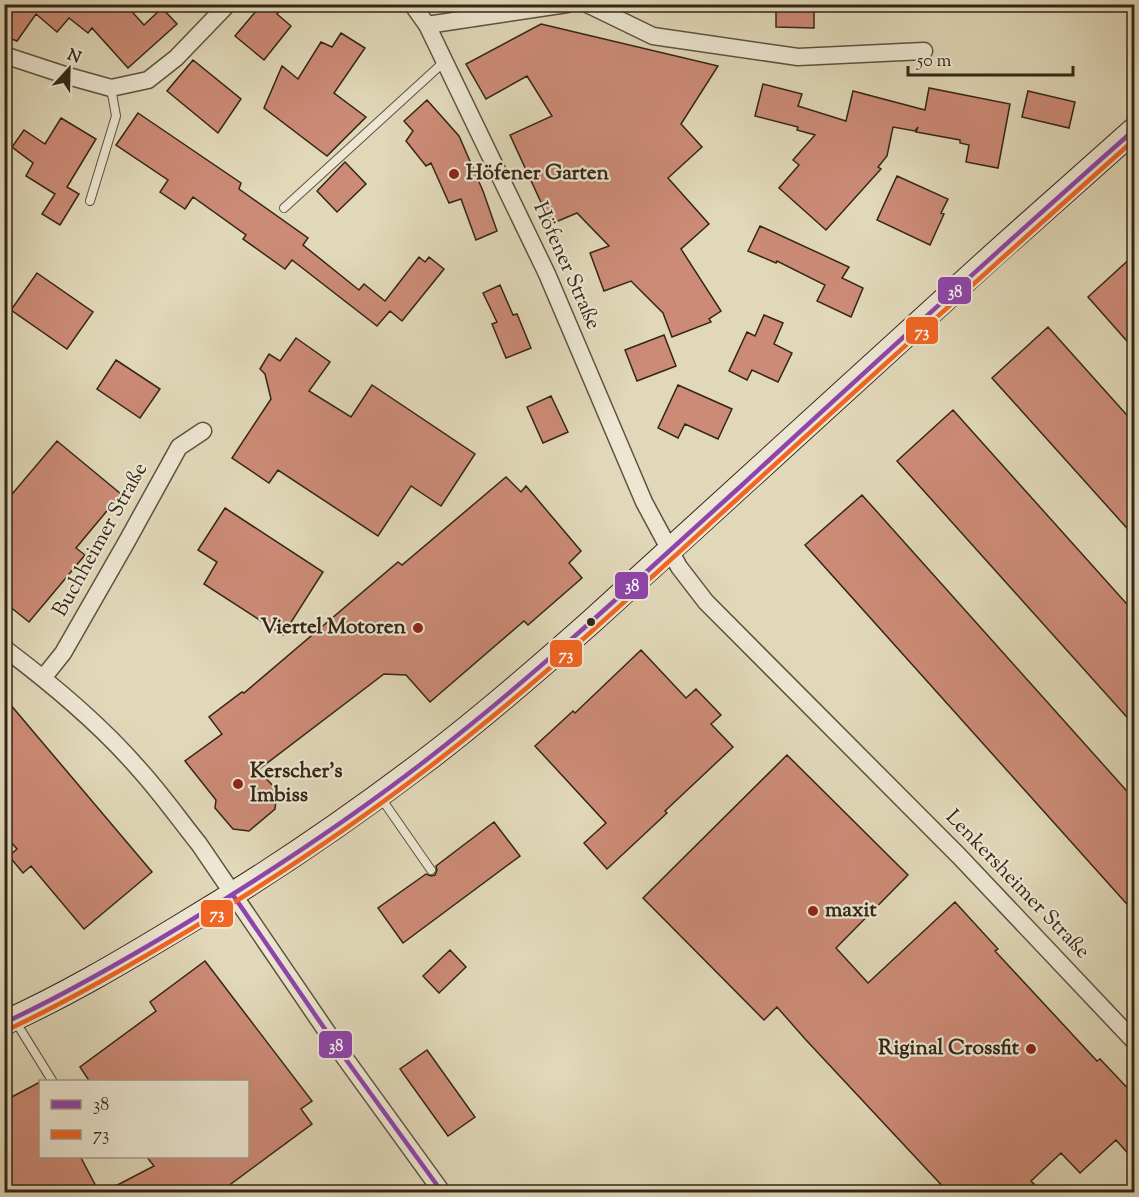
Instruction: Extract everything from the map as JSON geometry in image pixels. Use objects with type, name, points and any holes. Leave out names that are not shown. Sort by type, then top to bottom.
[{"type":"main road","points":[[9,1021],[96,976],[233,895],[299,852],[434,755],[584,628],[1134,130]]},
{"type":"street","points":[[4,55],[111,88],[148,80],[176,58],[228,4]]},
{"type":"street","name":"Höfener Straße","points":[[412,4],[427,24],[547,274],[644,502],[669,550]]},
{"type":"street","points":[[427,24],[567,4]]},
{"type":"street","points":[[587,4],[653,36],[798,57],[924,51]]},
{"type":"street","name":"Buchheimer Straße","points":[[43,678],[63,653],[179,447],[202,431]]},
{"type":"street","name":"Lenkersheimer Straße","points":[[669,550],[706,602],[959,856],[1134,1041]]},
{"type":"street","points":[[4,648],[43,678],[102,730],[138,768],[199,844],[342,1054],[442,1192]]},
{"type":"lane","points":[[284,208],[445,61]]},
{"type":"lane","points":[[90,201],[116,116],[111,88]]},
{"type":"lane","points":[[379,795],[431,870]]},
{"type":"lane","points":[[9,1021],[52,1080]]},
{"type":"building","points":[[4,4],[125,4],[144,25],[162,8],[177,24],[128,68],[92,28],[88,33],[69,18],[57,32],[36,14],[17,41],[4,36]]},
{"type":"building","points":[[262,4],[285,4],[277,14],[291,26],[264,60],[235,36]]},
{"type":"building","points":[[776,4],[814,4],[814,28],[776,27]]},
{"type":"building","points":[[541,24],[718,66],[681,124],[702,147],[668,178],[709,224],[681,249],[721,311],[709,319],[711,322],[672,337],[663,313],[631,281],[604,291],[590,253],[609,246],[577,213],[551,224],[510,135],[552,116],[527,76],[486,99],[466,64]]},
{"type":"building","points":[[341,33],[365,48],[334,93],[366,117],[327,156],[264,108],[282,66],[298,79],[321,42],[332,47]]},
{"type":"building","points":[[193,60],[241,99],[218,133],[167,91]]},
{"type":"building","points":[[763,84],[802,94],[798,106],[846,121],[853,91],[925,110],[929,88],[1010,104],[998,168],[966,162],[969,145],[960,143],[960,140],[916,132],[918,127],[915,131],[893,127],[887,156],[878,167],[881,169],[826,230],[779,188],[799,165],[793,160],[815,135],[797,130],[798,127],[755,116]]},
{"type":"building","points":[[1028,91],[1075,102],[1069,128],[1022,117]]},
{"type":"building","points":[[427,100],[459,136],[483,191],[497,231],[476,240],[461,199],[449,203],[431,163],[426,166],[406,141],[413,131],[404,121]]},
{"type":"building","points":[[138,113],[241,183],[239,189],[308,238],[303,245],[359,290],[364,284],[385,301],[419,257],[425,262],[429,257],[444,269],[402,321],[390,311],[377,326],[292,260],[285,269],[243,239],[246,235],[193,197],[185,209],[160,192],[168,180],[116,145]]},
{"type":"building","points":[[61,118],[96,139],[67,187],[79,194],[60,225],[42,214],[55,194],[26,176],[33,163],[12,147],[24,130],[45,144]]},
{"type":"building","points":[[345,162],[366,184],[337,212],[317,191]]},
{"type":"building","points":[[897,176],[948,199],[930,245],[877,220]]},
{"type":"building","points":[[760,226],[849,267],[842,278],[863,288],[851,317],[817,301],[825,285],[777,261],[776,263],[748,251]]},
{"type":"building","points":[[1134,255],[1134,349],[1088,297]]},
{"type":"building","points":[[37,273],[93,312],[67,349],[11,310]]},
{"type":"building","points":[[500,285],[513,315],[517,314],[531,348],[506,358],[492,324],[497,322],[483,293]]},
{"type":"building","points":[[764,315],[783,323],[774,344],[792,353],[778,382],[752,370],[747,380],[729,371],[747,332],[755,336]]},
{"type":"building","points":[[1048,327],[1134,423],[1134,536],[992,378]]},
{"type":"building","points":[[664,335],[676,366],[637,381],[625,350]]},
{"type":"building","points":[[296,338],[330,362],[309,391],[351,417],[372,385],[475,454],[441,506],[411,486],[378,536],[278,470],[269,483],[232,458],[271,399],[265,374],[260,369],[269,354],[280,361]]},
{"type":"building","points":[[116,360],[160,389],[140,418],[97,389]]},
{"type":"building","points":[[678,385],[732,409],[718,439],[685,424],[678,438],[658,428]]},
{"type":"building","points":[[551,396],[568,432],[543,443],[527,407]]},
{"type":"building","points":[[953,410],[1134,612],[1134,725],[897,461]]},
{"type":"building","points":[[57,441],[121,494],[76,548],[85,555],[29,622],[4,602],[4,486],[13,493]]},
{"type":"building","name":"Viertel Motoren","points":[[506,477],[521,492],[526,486],[581,551],[569,563],[582,578],[528,625],[524,621],[430,702],[406,675],[384,674],[258,770],[277,790],[275,809],[249,831],[233,829],[215,808],[216,800],[185,761],[222,734],[209,717],[242,692],[244,693],[398,562],[402,565]]},
{"type":"building","points":[[862,495],[1134,799],[1134,912],[805,545]]},
{"type":"building","points":[[225,508],[323,572],[283,635],[204,584],[217,562],[198,550]]},
{"type":"building","points":[[641,650],[686,698],[696,689],[721,715],[711,724],[733,747],[607,869],[584,843],[606,823],[535,746],[573,711],[575,713]]},
{"type":"building","points":[[4,697],[152,872],[84,929],[31,866],[23,873],[9,856],[17,849],[4,834]]},
{"type":"building","points":[[787,755],[908,875],[836,948],[868,983],[955,902],[998,949],[995,951],[1097,1061],[1100,1059],[1134,1095],[1134,1160],[1116,1140],[1080,1173],[1061,1153],[1031,1181],[1042,1192],[948,1192],[777,1007],[764,1020],[643,898]]},
{"type":"building","points":[[494,822],[520,856],[403,943],[378,908],[426,874],[435,875],[436,866]]},
{"type":"building","points":[[450,950],[466,967],[439,993],[423,976]]},
{"type":"building","points":[[205,961],[312,1101],[301,1109],[312,1124],[220,1192],[104,1192],[154,1166],[148,1158],[249,1158],[249,1080],[89,1080],[80,1067],[156,1011],[150,1002]]},
{"type":"building","points":[[427,1050],[475,1117],[448,1136],[400,1069]]},
{"type":"building","points":[[39,1083],[39,1158],[81,1158],[99,1192],[15,1192],[4,1172],[4,1101]]},
{"type":"transit line","name":"38","points":[[4,1023],[95,976],[220,902],[329,831],[435,753],[504,697],[606,608],[1134,130]]},
{"type":"transit line","name":"73","points":[[7,1030],[100,982],[228,906],[337,834],[442,757],[580,642],[1134,140]]},
{"type":"transit line","name":"38","points":[[233,895],[342,1054],[442,1192]]},
{"type":"place","name":"Höfener Garten","points":[[454,174]]},
{"type":"place","name":"Viertel Motoren","points":[[418,628]]},
{"type":"place","name":"Kerscher's Imbiss","points":[[238,784]]},
{"type":"place","name":"maxit","points":[[813,911]]},
{"type":"place","name":"Riginal Crossfit","points":[[1031,1049]]}]
